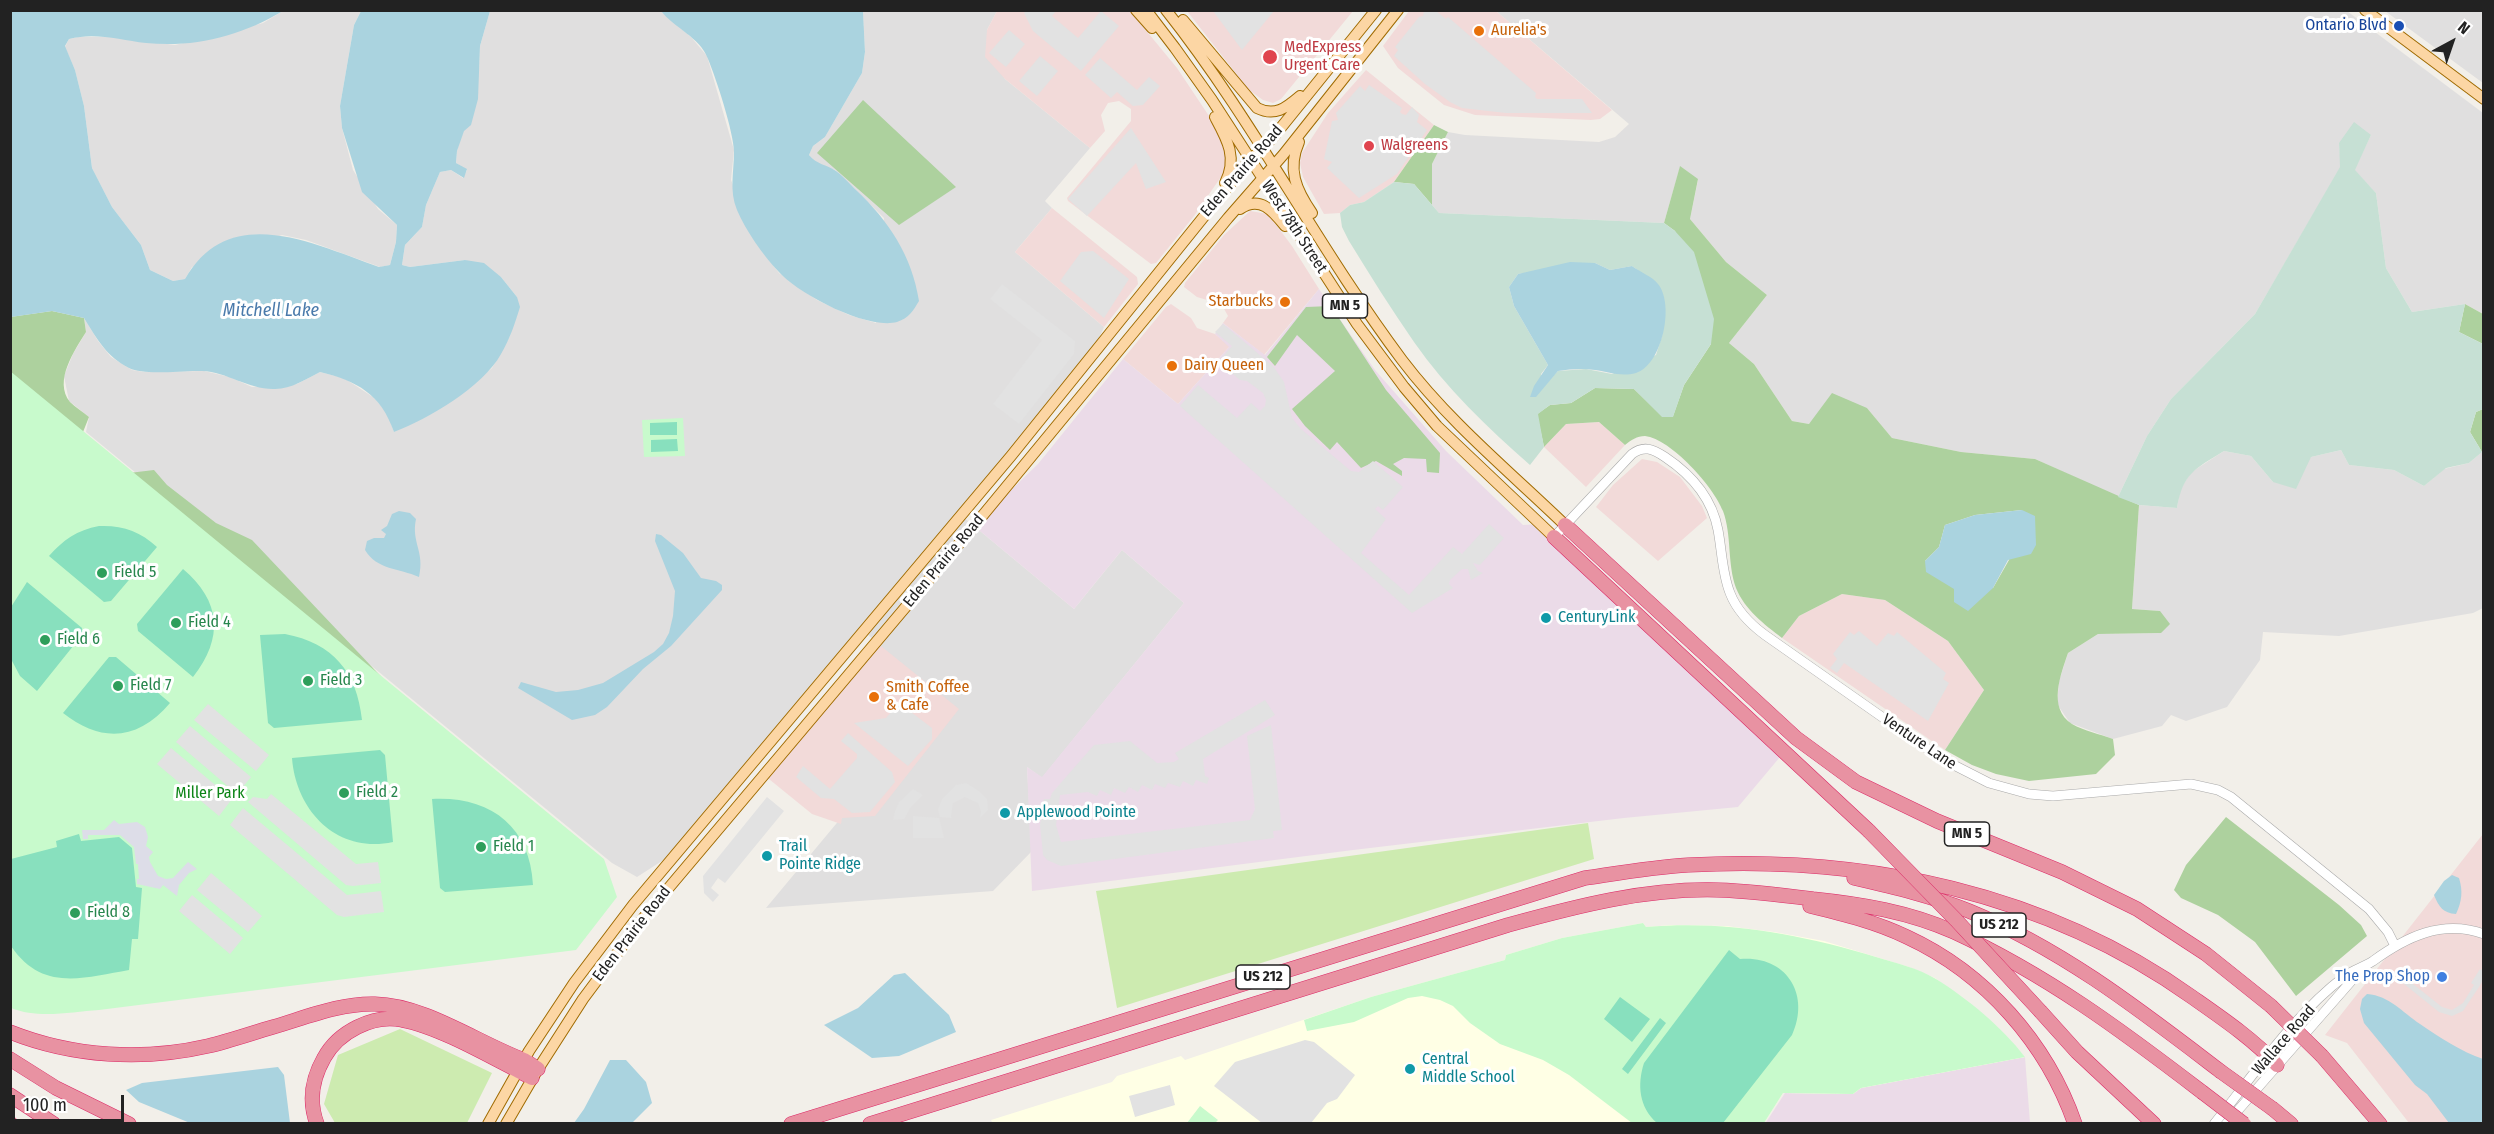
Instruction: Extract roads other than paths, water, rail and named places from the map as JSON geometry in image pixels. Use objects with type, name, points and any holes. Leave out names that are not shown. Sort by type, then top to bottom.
[{"type":"highway","name":"MN 5","points":[[1565,525],[1796,738],[1847,776],[1886,798],[2062,872],[2137,909],[2206,954],[2271,1006],[2322,1056],[2380,1124]]},
{"type":"highway","name":"MN 5","points":[[1554,537],[1869,831],[1956,920],[2091,1067],[2154,1124]]},
{"type":"highway","points":[[1742,864],[1791,863],[1842,867],[1953,888],[2017,906],[2060,922],[2135,960],[2213,1012],[2273,1060]]},
{"type":"highway","name":"US 212","points":[[791,1124],[1585,878],[1687,865],[1742,864],[1806,870],[1893,886],[1968,910],[2020,934],[2095,978],[2291,1124]]},
{"type":"highway","name":"US 212","points":[[870,1124],[1508,925],[1575,906],[1630,896],[1677,891],[1753,892],[1859,904],[1914,918],[1952,932],[2066,992],[2125,1033],[2244,1124]]},
{"type":"highway","points":[[1753,892],[1874,923],[1908,937],[1965,973],[2003,1005],[2039,1050],[2055,1075],[2075,1124]]},
{"type":"highway","points":[[10,1032],[68,1049],[127,1055],[156,1054],[208,1046],[342,1007],[377,1004],[397,1006],[422,1014],[535,1074]]},
{"type":"highway","points":[[317,1124],[313,1113],[311,1090],[317,1069],[328,1050],[342,1036],[358,1026],[375,1021],[400,1019],[521,1065]]},
{"type":"highway","points":[[10,1059],[56,1088],[129,1124]]},
{"type":"highway","points":[[10,1095],[54,1124]]},
{"type":"highway","points":[[898,1124],[964,1095]]},
{"type":"main road","points":[[1136,10],[1180,65],[1225,135],[1232,158],[1231,168],[1216,201]]},
{"type":"main road","name":"West 78th Street","points":[[1146,10],[1199,81],[1357,324],[1437,426],[1554,537]]},
{"type":"main road","name":"West 78th Street","points":[[1166,10],[1207,64],[1375,322],[1404,362],[1449,415],[1565,525]]},
{"type":"main road","points":[[1174,10],[1257,108],[1268,112],[1284,110],[1321,79]]},
{"type":"main road","name":"Eden Prairie Road","points":[[488,1124],[521,1065],[574,983],[633,905],[997,473],[1216,201],[1321,79],[1376,10]]},
{"type":"main road","name":"Eden Prairie Road","points":[[506,1124],[582,999],[645,916],[974,526],[1227,218],[1273,167],[1398,10]]},
{"type":"main road","points":[[2365,10],[2484,99]]},
{"type":"main road","points":[[1306,127],[1294,154],[1293,170],[1296,186],[1347,268],[1375,322]]},
{"type":"main road","points":[[1227,218],[1246,204],[1256,203],[1266,206],[1273,211],[1318,265]]},
{"type":"street","name":"Venture Lane","points":[[1554,537],[1632,454],[1645,448],[1656,451],[1695,482],[1710,506],[1718,531],[1726,582],[1743,616],[1765,635],[1942,759],[1989,783],[2029,794],[2070,796],[2172,784],[2191,784],[2218,790],[2245,806],[2369,909],[2388,932],[2394,946]]},
{"type":"street","name":"Wallace Road","points":[[2226,1124],[2324,995],[2346,975],[2420,933],[2448,928],[2466,929],[2484,934]]},
{"type":"street","name":"Wallace Road","points":[[2214,1124],[2363,967]]},
{"type":"water","name":"Mitchell Lake","points":[[10,11],[283,11],[251,27],[199,42],[164,44],[88,36],[69,39],[65,46],[75,70],[84,106],[92,168],[112,207],[141,245],[150,270],[173,281],[185,279],[204,255],[225,241],[250,235],[275,235],[302,240],[379,267],[390,265],[396,242],[397,225],[362,192],[342,128],[340,106],[354,25],[361,11],[490,11],[480,46],[478,99],[471,125],[464,131],[457,151],[456,163],[467,169],[464,178],[451,170],[440,172],[426,205],[422,227],[405,245],[402,265],[410,267],[465,260],[484,263],[501,277],[517,297],[520,307],[507,343],[493,366],[454,400],[423,419],[394,432],[382,408],[366,391],[345,380],[320,372],[292,386],[273,389],[255,386],[211,372],[144,372],[121,364],[98,340],[84,318],[52,311],[11,317]]},
{"type":"water","points":[[661,11],[863,11],[865,52],[862,73],[825,137],[813,146],[809,155],[815,161],[839,173],[879,214],[897,240],[911,269],[919,301],[908,316],[897,322],[884,323],[851,315],[801,290],[778,271],[767,258],[737,210],[733,189],[734,152],[731,132],[708,59],[699,45]]},
{"type":"water","points":[[1570,262],[1595,263],[1610,270],[1632,266],[1653,279],[1663,294],[1665,306],[1663,333],[1659,347],[1653,359],[1645,368],[1636,373],[1620,374],[1581,369],[1558,371],[1536,397],[1530,397],[1534,386],[1548,365],[1514,306],[1509,287],[1518,274]]},
{"type":"water","points":[[2022,510],[2035,516],[2036,545],[2031,554],[2008,560],[1993,588],[1968,611],[1954,602],[1954,589],[1926,572],[1925,561],[1939,547],[1945,525],[1975,515]]},
{"type":"water","points":[[399,511],[410,513],[416,519],[415,535],[420,560],[419,577],[382,565],[370,557],[365,550],[367,541],[384,538],[386,534],[381,530],[387,526],[392,514]]},
{"type":"water","points":[[656,534],[661,535],[683,553],[701,578],[716,581],[722,585],[722,590],[671,646],[643,669],[607,707],[595,715],[572,720],[518,688],[521,682],[556,692],[578,690],[603,683],[654,652],[663,644],[669,633],[673,616],[675,591],[655,541]]},
{"type":"water","points":[[2452,875],[2459,878],[2461,887],[2461,900],[2456,914],[2442,909],[2434,895],[2444,881]]},
{"type":"water","points":[[905,973],[949,1015],[956,1032],[899,1056],[872,1058],[824,1025],[858,1008],[894,975]]},
{"type":"water","points":[[2367,994],[2389,1001],[2443,1039],[2483,1059],[2483,1123],[2449,1123],[2427,1094],[2415,1085],[2364,1023],[2360,1009],[2362,999]]},
{"type":"water","points":[[610,1060],[626,1060],[646,1082],[652,1103],[632,1123],[574,1123],[584,1109]]},
{"type":"water","points":[[278,1067],[284,1075],[290,1123],[190,1123],[139,1102],[126,1090],[142,1083]]},
{"type":"place","name":"Ontario Blvd","points":[[2399,26]]},
{"type":"place","name":"Aurelia's","points":[[1479,31]]},
{"type":"place","name":"MedExpress Urgent Care","points":[[1270,57]]},
{"type":"place","name":"Walgreens","points":[[1369,146]]},
{"type":"place","name":"Starbucks","points":[[1285,302]]},
{"type":"place","name":"Dairy Queen","points":[[1172,366]]},
{"type":"place","name":"Field 5","points":[[102,573]]},
{"type":"place","name":"CenturyLink","points":[[1546,618]]},
{"type":"place","name":"Field 4","points":[[176,623]]},
{"type":"place","name":"Field 6","points":[[45,640]]},
{"type":"place","name":"Field 3","points":[[308,681]]},
{"type":"place","name":"Field 7","points":[[118,686]]},
{"type":"place","name":"Smith Coffee & Cafe","points":[[874,697]]},
{"type":"place","name":"Field 2","points":[[344,793]]},
{"type":"place","name":"Applewood Pointe","points":[[1005,813]]},
{"type":"place","name":"Field 1","points":[[481,847]]},
{"type":"place","name":"Trail Pointe Ridge","points":[[767,856]]},
{"type":"place","name":"Field 8","points":[[75,913]]},
{"type":"place","name":"The Prop Shop","points":[[2442,977]]},
{"type":"place","name":"Central Middle School","points":[[1410,1069]]},
{"type":"park label","name":"Miller Park","points":[[210,794]]}]
